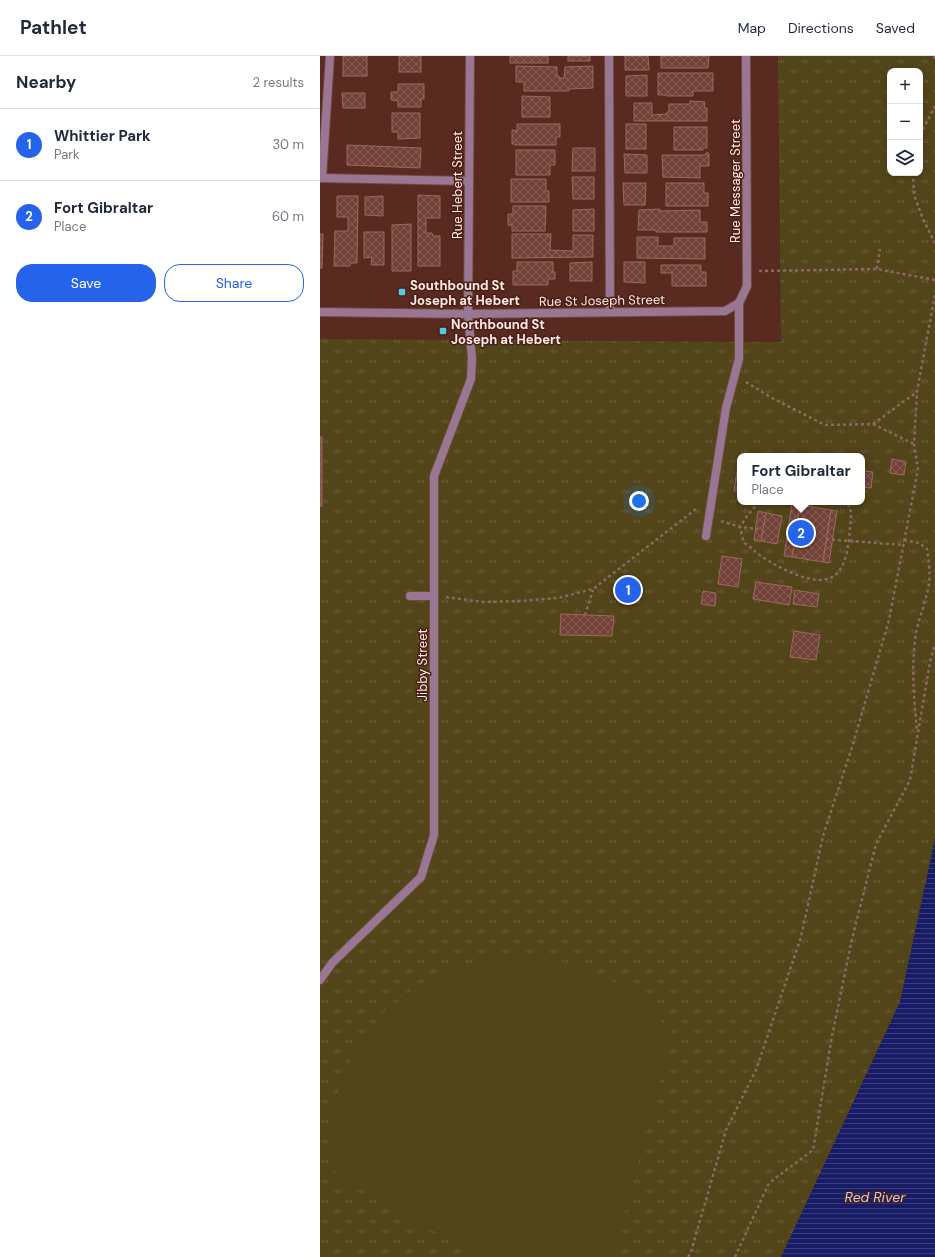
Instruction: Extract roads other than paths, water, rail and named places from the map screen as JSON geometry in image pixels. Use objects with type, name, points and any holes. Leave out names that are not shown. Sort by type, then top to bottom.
[{"type":"street","points":[[330,56],[321,178],[469,181]]},
{"type":"street","name":"Rue Hebert Street","points":[[468,314],[470,56]]},
{"type":"street","points":[[609,56],[610,312]]},
{"type":"street","name":"Rue Messager Street","points":[[738,303],[747,286],[746,56]]},
{"type":"street","points":[[706,536],[726,408],[739,359],[738,303]]},
{"type":"street","name":"Rue St Joseph Street","points":[[320,312],[468,314],[725,310],[738,303]]},
{"type":"street","name":"Jibby Street","points":[[320,980],[332,962],[421,877],[434,835],[434,476],[470,379],[472,358],[468,314]]},
{"type":"street","points":[[410,596],[434,596]]},
{"type":"water","name":"Red River","points":[[935,839],[935,1257],[781,1257],[900,1002]]},
{"type":"place","name":"Southbound St Joseph at Hebert","points":[[402,292]]},
{"type":"place","name":"Northbound St Joseph at Hebert","points":[[443,331]]},
{"type":"place","name":"Fort Gibraltar","points":[[801,533]]},
{"type":"place","name":"Whittier Park","points":[[628,590]]}]
